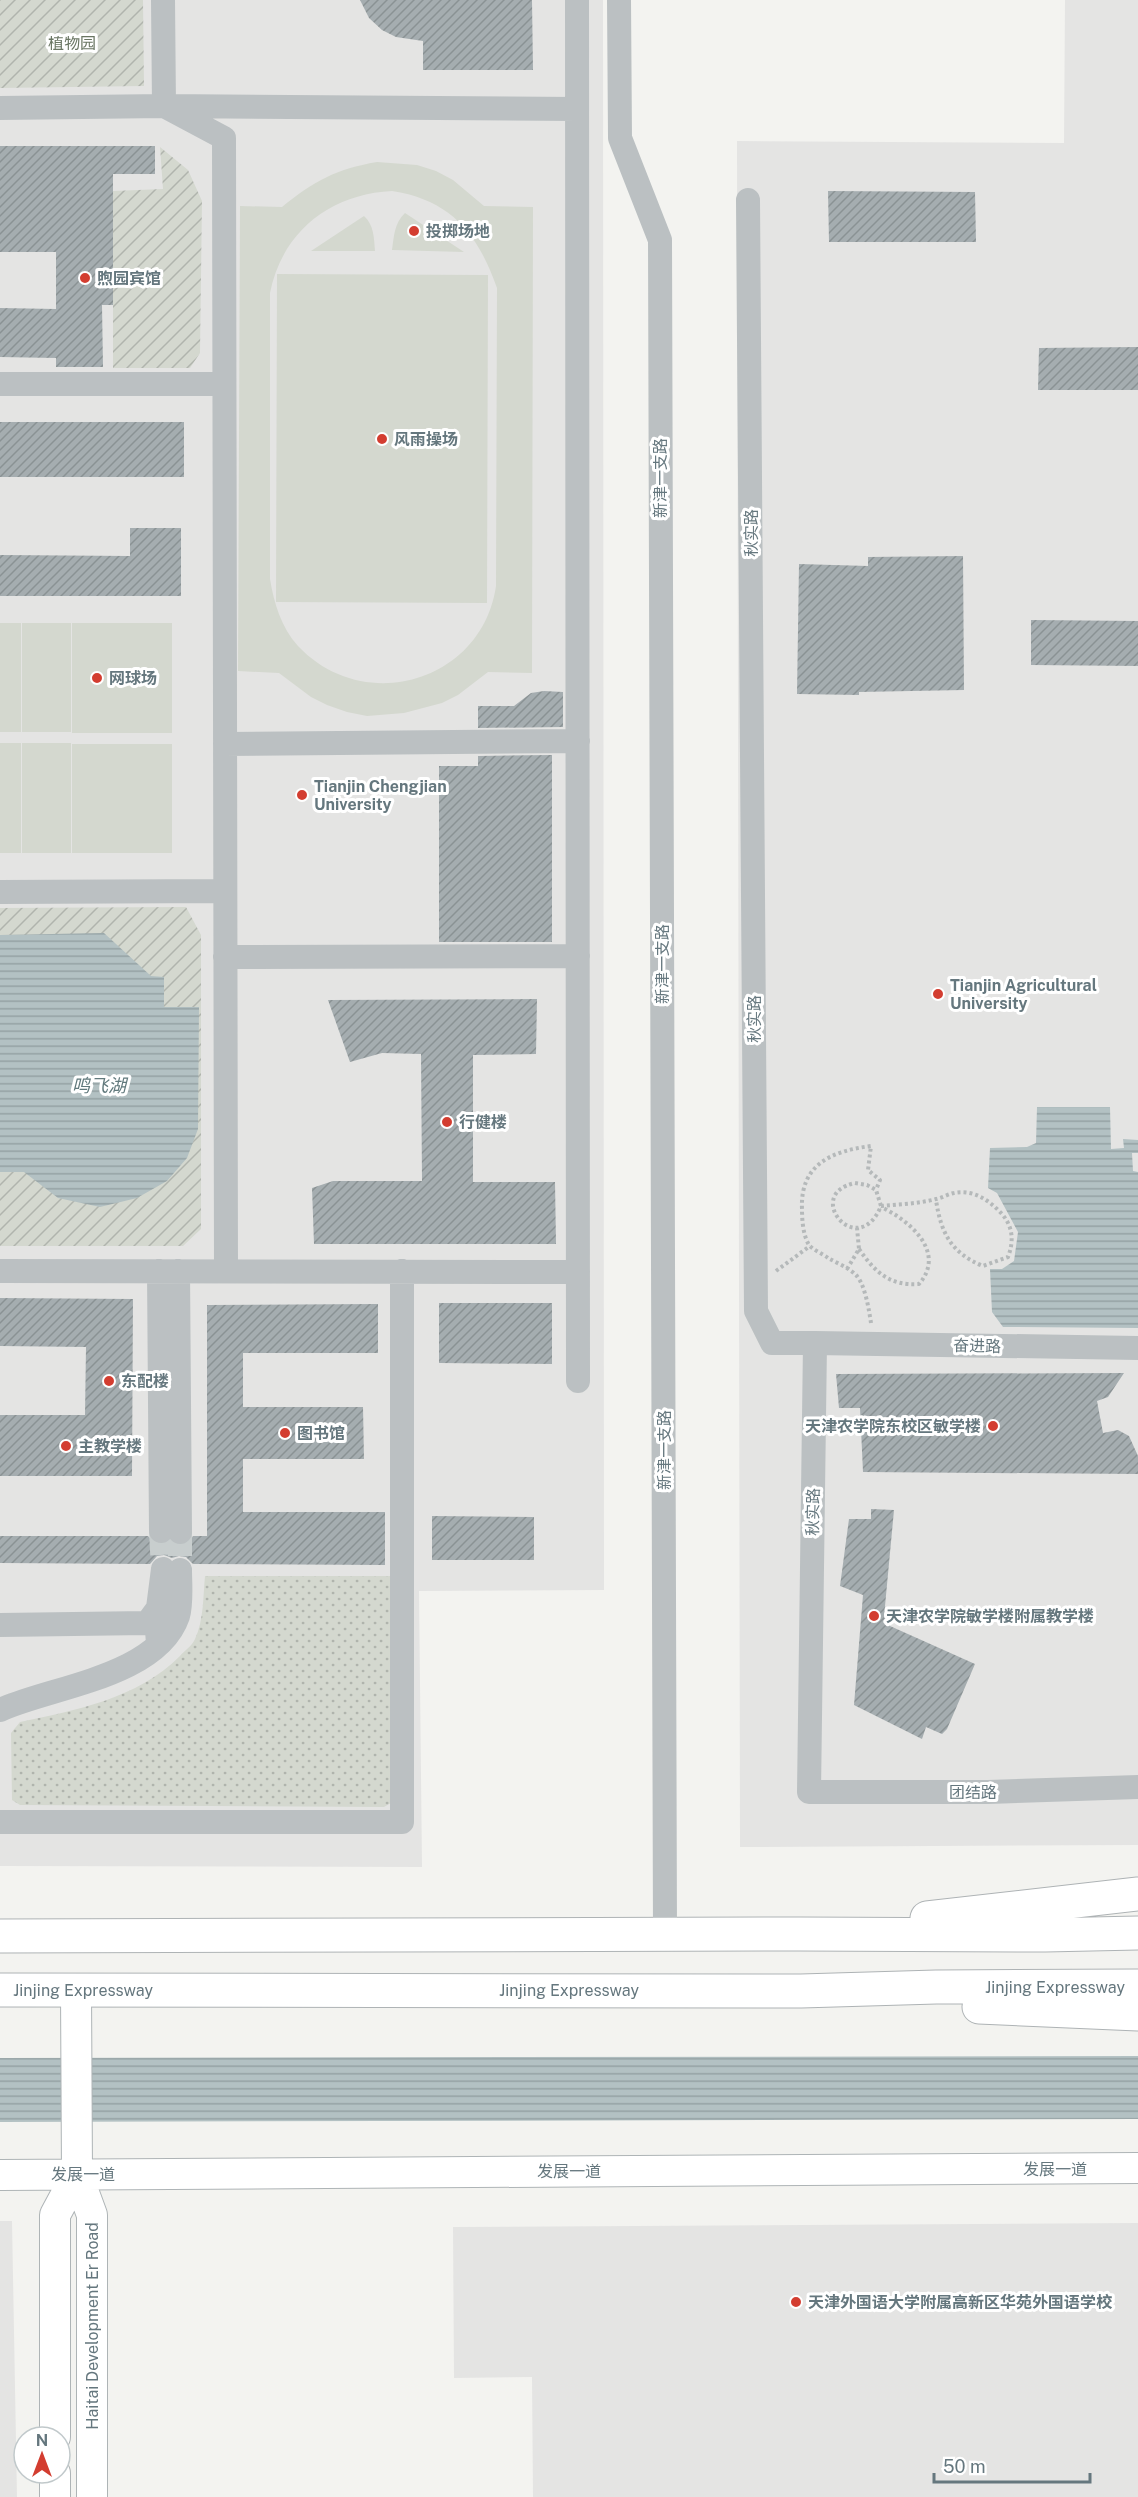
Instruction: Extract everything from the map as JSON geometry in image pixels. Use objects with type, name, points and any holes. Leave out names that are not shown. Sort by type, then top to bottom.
[{"type":"highway","points":[[800,1934],[1063,1901],[1138,1894]]},
{"type":"highway","points":[[15,1990],[17,1978],[11,1966],[15,1936],[1138,1933]]},
{"type":"highway","name":"Jinjing Expressway","points":[[15,1990],[801,1991],[936,1987],[1138,1986]]},
{"type":"highway","points":[[801,1991],[1006,2009],[1138,2014]]},
{"type":"main road","points":[[55,2425],[55,2215],[77,2174],[76,1990]]},
{"type":"main road","name":"发展一道","points":[[0,2175],[1138,2168]]},
{"type":"main road","name":"Haitai Development Er Road","points":[[77,2174],[92,2215],[92,2497]]},
{"type":"street","points":[[162,0],[164,106]]},
{"type":"street","points":[[577,0],[578,1381]]},
{"type":"street","name":"新津一支路","points":[[619,0],[620,138],[660,240],[666,1935]]},
{"type":"street","points":[[164,106],[224,138],[226,1271]]},
{"type":"street","points":[[0,108],[164,106],[577,109]]},
{"type":"street","name":"秋实路","points":[[748,200],[756,1311],[772,1343],[815,1343],[809,1792]]},
{"type":"street","points":[[0,384],[224,384]]},
{"type":"street","points":[[225,744],[578,741]]},
{"type":"street","points":[[0,892],[225,891]]},
{"type":"street","points":[[225,957],[578,956]]},
{"type":"street","points":[[0,1271],[578,1272]]},
{"type":"street","points":[[168,1271],[170,1531]]},
{"type":"street","points":[[0,1822],[402,1822],[402,1271]]},
{"type":"street","name":"奋进路","points":[[815,1343],[1138,1348]]},
{"type":"street","points":[[0,1710],[17,1702],[87,1683],[126,1666],[158,1644],[172,1629],[178,1614],[171,1569],[158,1608],[147,1623]]},
{"type":"street","points":[[0,1625],[147,1623],[154,1624],[158,1644]]},
{"type":"street","name":"团结路","points":[[809,1792],[988,1792],[1138,1787]]},
{"type":"path","points":[[856,1228],[859,1249],[871,1266],[888,1279],[904,1285],[919,1284],[926,1276],[929,1267],[922,1238],[912,1225],[898,1214],[881,1206],[876,1190],[880,1180],[868,1170],[871,1146],[837,1152],[818,1164],[805,1183],[801,1203],[802,1223],[810,1246],[856,1276],[868,1304]]},
{"type":"path","points":[[876,1190],[867,1185],[855,1183],[845,1185],[837,1192],[833,1202],[836,1219],[843,1225],[856,1228],[869,1224],[881,1206]]},
{"type":"path","points":[[881,1206],[936,1200],[955,1193],[973,1193],[988,1201],[1008,1221],[1012,1232],[1012,1246],[1008,1257],[983,1266],[967,1259],[950,1244],[939,1223],[936,1200]]},
{"type":"path","points":[[770,1275],[810,1246]]},
{"type":"path","points":[[847,1269],[859,1249]]},
{"type":"shaded area","name":"Tianjin Chengjian University","points":[[0,0],[603,0],[604,1590],[419,1591],[422,1867],[0,1866]]},
{"type":"shaded area","name":"Tianjin Agricultural University","points":[[1065,0],[1138,0],[1138,1845],[740,1847],[737,141],[1064,143]]},
{"type":"shaded area","points":[[0,2221],[12,2221],[16,2425],[12,2425],[12,2485],[17,2485],[17,2497],[0,2497]]},
{"type":"shaded area","name":"天津外国语大学附属高新区华苑外国语学校","points":[[1138,2223],[1138,2497],[533,2497],[532,2377],[454,2378],[453,2227]]},
{"type":"green space","name":"植物园","points":[[0,0],[143,0],[144,86],[0,88]]},
{"type":"green space","points":[[160,147],[188,170],[202,201],[200,353],[190,368],[113,368],[113,191],[163,189]]},
{"type":"green space","name":"风雨操场","points":[[377,162],[417,165],[436,171],[453,180],[484,206],[533,207],[532,673],[488,672],[458,695],[442,703],[404,713],[367,716],[327,705],[311,697],[279,673],[238,671],[240,206],[282,207],[326,177],[349,168]],"holes":[[[392,191],[431,202],[460,223],[481,251],[497,288],[496,586],[486,619],[468,646],[445,666],[416,678],[386,683],[355,680],[325,667],[292,639],[276,606],[270,579],[270,293],[276,271],[285,252],[312,220],[348,200],[369,194]]]},
{"type":"green space","name":"投掷场地","points":[[405,213],[464,252],[392,250],[397,226]]},
{"type":"green space","points":[[364,216],[372,228],[375,251],[311,251]]},
{"type":"green space","name":"风雨操场","points":[[277,274],[488,275],[487,603],[276,602]]},
{"type":"green space","points":[[0,623],[21,623],[21,732],[0,732]]},
{"type":"green space","name":"网球场","points":[[22,623],[71,623],[71,732],[22,732]]},
{"type":"green space","points":[[72,623],[172,623],[172,733],[72,733]]},
{"type":"green space","points":[[0,743],[21,743],[21,853],[0,853]]},
{"type":"green space","points":[[22,743],[71,743],[71,853],[22,853]]},
{"type":"green space","points":[[72,744],[172,744],[172,853],[72,853]]},
{"type":"green space","name":"鸣飞湖","points":[[186,907],[201,935],[201,1229],[183,1246],[0,1246],[0,908]]},
{"type":"green space","points":[[205,1576],[393,1576],[391,1803],[384,1807],[20,1805],[12,1800],[11,1733],[20,1722],[105,1701],[145,1683],[163,1671],[195,1639],[202,1616]]},
{"type":"water","name":"鸣飞湖","points":[[104,933],[151,976],[164,977],[164,1007],[199,1007],[198,1129],[187,1158],[167,1181],[137,1198],[100,1207],[58,1198],[24,1172],[0,1172],[0,935]]},
{"type":"water","points":[[1037,1107],[1110,1107],[1111,1149],[1124,1148],[1123,1139],[1138,1140],[1138,1153],[1132,1153],[1133,1171],[1138,1172],[1138,1328],[1003,1327],[992,1312],[990,1269],[1002,1269],[1014,1261],[1018,1232],[997,1193],[988,1188],[990,1148],[1027,1147],[1036,1143]]},
{"type":"water","points":[[1138,2056],[1138,2119],[0,2122],[0,2058]]},
{"type":"building","points":[[360,0],[532,0],[533,70],[423,70],[423,41],[396,37],[382,30],[369,18]]},
{"type":"building","points":[[0,146],[155,146],[155,174],[113,174],[113,305],[102,305],[103,367],[56,367],[56,358],[0,357],[0,308],[56,309],[56,252],[0,252]]},
{"type":"building","points":[[828,191],[975,192],[976,242],[829,242]]},
{"type":"building","points":[[1138,347],[1138,390],[1038,390],[1039,348]]},
{"type":"building","points":[[0,422],[184,422],[184,477],[0,477]]},
{"type":"building","points":[[130,528],[181,528],[181,596],[0,596],[0,555],[130,556]]},
{"type":"building","points":[[963,556],[964,690],[859,692],[859,695],[797,694],[799,564],[868,566],[868,557]]},
{"type":"building","points":[[1031,620],[1138,621],[1138,666],[1031,665]]},
{"type":"building","points":[[563,692],[563,727],[478,728],[478,706],[514,706],[531,693]]},
{"type":"building","points":[[552,755],[552,942],[439,942],[439,766],[478,766],[478,756]]},
{"type":"building","name":"行健楼","points":[[537,999],[536,1054],[473,1055],[473,1182],[555,1182],[556,1244],[314,1244],[312,1188],[333,1181],[422,1181],[421,1054],[382,1053],[350,1062],[328,1000]]},
{"type":"building","points":[[0,1298],[133,1299],[132,1476],[0,1476],[0,1415],[85,1415],[86,1347],[0,1346]]},
{"type":"building","points":[[439,1303],[552,1303],[552,1364],[439,1363]]},
{"type":"building","name":"图书馆","points":[[378,1304],[378,1353],[243,1353],[243,1407],[363,1407],[364,1459],[243,1459],[243,1512],[385,1512],[385,1565],[193,1564],[186,1557],[172,1558],[164,1555],[157,1556],[150,1564],[0,1563],[0,1536],[148,1536],[155,1544],[162,1545],[170,1542],[180,1546],[188,1544],[193,1536],[207,1536],[207,1305]]},
{"type":"building","name":"天津农学院东校区敏学楼","points":[[1124,1373],[1108,1397],[1097,1401],[1103,1433],[1118,1430],[1129,1436],[1138,1456],[1138,1474],[863,1472],[860,1408],[839,1408],[836,1374]]},
{"type":"building","name":"天津农学院敏学楼附属教学楼","points":[[871,1509],[894,1510],[885,1606],[890,1626],[975,1664],[947,1729],[942,1734],[926,1727],[922,1739],[854,1705],[863,1595],[840,1586],[849,1519],[871,1519]]},
{"type":"building","points":[[432,1516],[534,1517],[534,1560],[432,1560]]},
{"type":"tunnel","points":[[161,1531],[163,1569]]},
{"type":"tunnel","points":[[180,1532],[180,1570]]},
{"type":"place","name":"投掷场地","points":[[414,231]]},
{"type":"place","name":"煦园宾馆","points":[[85,278]]},
{"type":"place","name":"风雨操场","points":[[382,439]]},
{"type":"place","name":"网球场","points":[[97,678]]},
{"type":"place","name":"Tianjin Chengjian University","points":[[302,795]]},
{"type":"place","name":"Tianjin Agricultural University","points":[[938,994]]},
{"type":"place","name":"行健楼","points":[[447,1122]]},
{"type":"place","name":"东配楼","points":[[109,1381]]},
{"type":"place","name":"天津农学院东校区敏学楼","points":[[993,1426]]},
{"type":"place","name":"图书馆","points":[[285,1433]]},
{"type":"place","name":"主教学楼","points":[[66,1446]]},
{"type":"place","name":"天津农学院敏学楼附属教学楼","points":[[874,1616]]},
{"type":"place","name":"天津外国语大学附属高新区华苑外国语学校","points":[[796,2302]]}]
